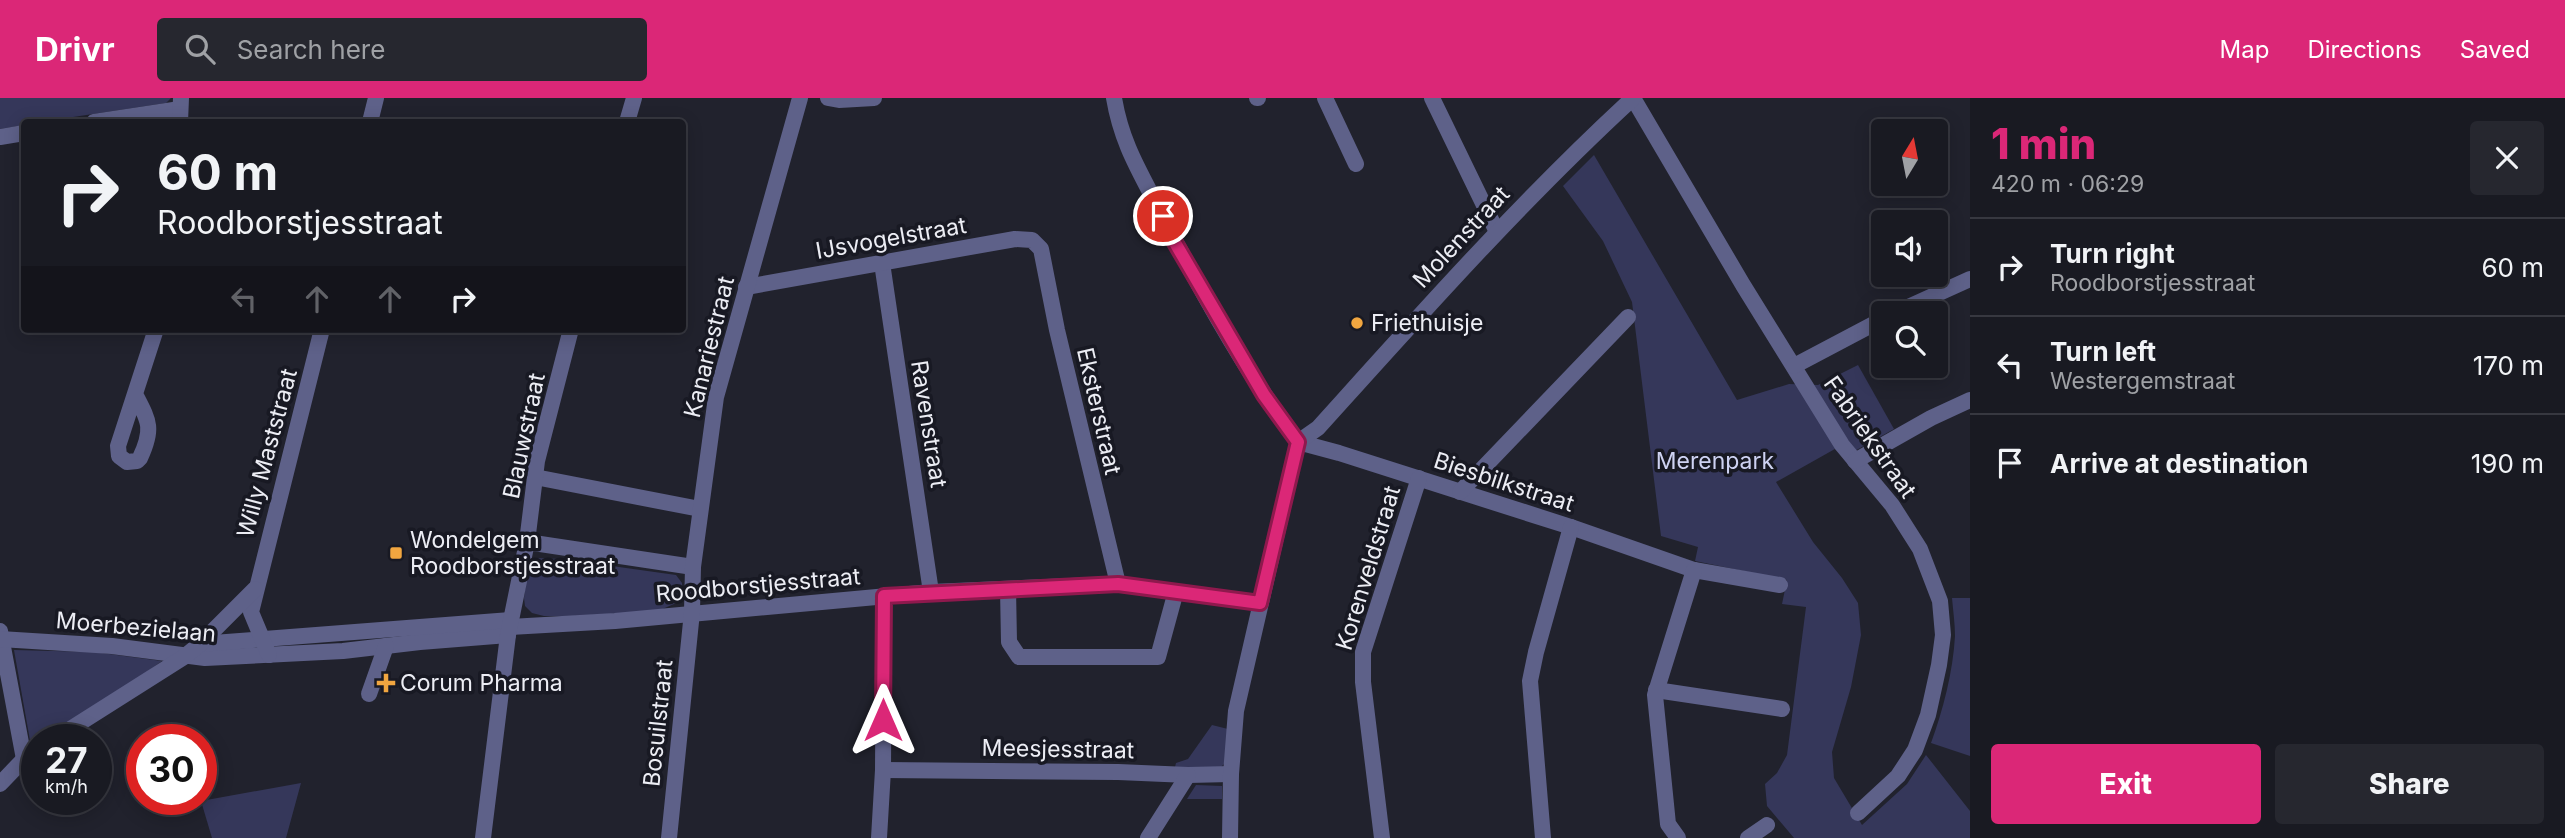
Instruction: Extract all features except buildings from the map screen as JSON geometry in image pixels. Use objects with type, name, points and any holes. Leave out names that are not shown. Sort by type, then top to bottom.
[{"type":"street","points":[[371,119],[376,98]]},
{"type":"street","points":[[628,119],[634,98]]},
{"type":"street","name":"Kanariestraat","points":[[692,612],[693,567],[716,397],[800,98]]},
{"type":"street","points":[[828,98],[873,98]]},
{"type":"street","points":[[1114,98],[1124,138],[1137,170],[1174,241],[1264,395],[1298,442],[1237,711],[1231,774],[1230,838]]},
{"type":"street","points":[[1325,98],[1356,164]]},
{"type":"street","points":[[1432,98],[1497,232]]},
{"type":"street","name":"Molenstraat","points":[[1298,442],[1318,428],[1497,232],[1572,155],[1633,98]]},
{"type":"street","name":"Fabriekstraat","points":[[1633,98],[1794,366],[1855,461],[1892,505],[1920,549],[1940,601],[1943,635],[1928,715],[1915,750],[1898,776],[1857,813]]},
{"type":"street","points":[[116,119],[180,110]]},
{"type":"street","points":[[0,137],[21,134]]},
{"type":"street","name":"IJsvogelstraat","points":[[746,286],[1015,239],[1032,240],[1041,248]]},
{"type":"street","name":"Eksterstraat","points":[[1041,248],[1057,330],[1118,584]]},
{"type":"street","name":"Ravenstraat","points":[[882,264],[931,592]]},
{"type":"street","points":[[1921,301],[1970,279]]},
{"type":"street","points":[[1460,492],[1628,317]]},
{"type":"street","points":[[1794,366],[1871,325]]},
{"type":"street","points":[[135,394],[155,333]]},
{"type":"street","name":"Willy Maststraat","points":[[269,655],[250,612],[321,333]]},
{"type":"street","name":"Blauwstraat","points":[[483,838],[510,627],[527,542],[537,461],[570,333]]},
{"type":"street","points":[[1855,461],[1931,418],[1969,403]]},
{"type":"street","name":"Biesbilkstraat","points":[[1298,442],[1318,446],[1571,527],[1694,570],[1780,585]]},
{"type":"street","points":[[535,477],[700,509]]},
{"type":"street","name":"Korenveldstraat","points":[[1382,838],[1363,682],[1363,652],[1419,478]]},
{"type":"street","points":[[1543,838],[1530,681],[1571,527]]},
{"type":"street","points":[[527,542],[693,567]]},
{"type":"street","points":[[1678,838],[1668,824],[1655,695],[1694,570]]},
{"type":"street","name":"Roodborstjesstraat","points":[[200,644],[605,622],[931,592],[1118,584],[1260,603]]},
{"type":"street","points":[[78,724],[184,657],[255,589]]},
{"type":"street","points":[[1008,589],[1009,642],[1019,657],[1158,657],[1176,591]]},
{"type":"street","points":[[879,838],[883,770],[884,596]]},
{"type":"street","name":"Bosuilstraat","points":[[669,838],[692,612]]},
{"type":"street","name":"Roodborstjesstraat","points":[[269,655],[343,651],[510,627]]},
{"type":"street","points":[[0,636],[22,724]]},
{"type":"street","name":"Moerbezielaan","points":[[0,636],[163,651],[184,657],[269,655]]},
{"type":"street","points":[[369,694],[386,646]]},
{"type":"street","points":[[1656,690],[1782,709]]},
{"type":"street","points":[[0,783],[21,763]]},
{"type":"street","name":"Meesjesstraat","points":[[883,770],[1231,774]]},
{"type":"street","points":[[1148,838],[1188,775]]},
{"type":"street","points":[[1748,838],[1767,825]]},
{"type":"green space","points":[[0,98],[171,98],[166,103],[60,119],[21,119],[21,126],[0,129]]},
{"type":"green space","name":"Merenpark","points":[[1594,155],[1737,400],[1789,384],[1818,385],[1858,365],[1894,429],[1853,452],[1842,445],[1776,482],[1813,542],[1858,603],[1861,635],[1851,687],[1832,752],[1834,778],[1862,825],[1907,784],[1926,755],[1970,811],[1970,838],[1794,838],[1767,806],[1765,784],[1777,773],[1787,755],[1806,607],[1782,604],[1787,580],[1695,561],[1698,547],[1661,536],[1632,302],[1603,241],[1563,186]]},
{"type":"green space","points":[[529,559],[562,559],[676,575],[682,583],[683,600],[658,611],[573,616],[544,616],[532,613],[525,606],[524,598]]},
{"type":"green space","points":[[1952,598],[1970,598],[1970,756],[1931,743],[1952,663],[1955,636]]},
{"type":"green space","points":[[14,650],[94,652],[162,661],[67,724],[27,724]]},
{"type":"green space","points":[[1212,725],[1228,729],[1225,763],[1220,768],[1175,767],[1176,763],[1188,759]]},
{"type":"green space","points":[[301,783],[286,838],[212,838],[205,815],[217,815],[217,798]]},
{"type":"green space","points":[[1196,785],[1222,786],[1222,799],[1187,799]]},
{"type":"place","name":"Friethuisje","points":[[1357,323]]},
{"type":"place","name":"Wondelgem Roodborstjesstraat","points":[[396,553]]},
{"type":"place","name":"Corum Pharma","points":[[386,683]]},
{"type":"route","points":[[883,720],[884,596],[1118,584],[1260,603],[1298,442],[1264,395],[1174,241],[1163,216]]}]
